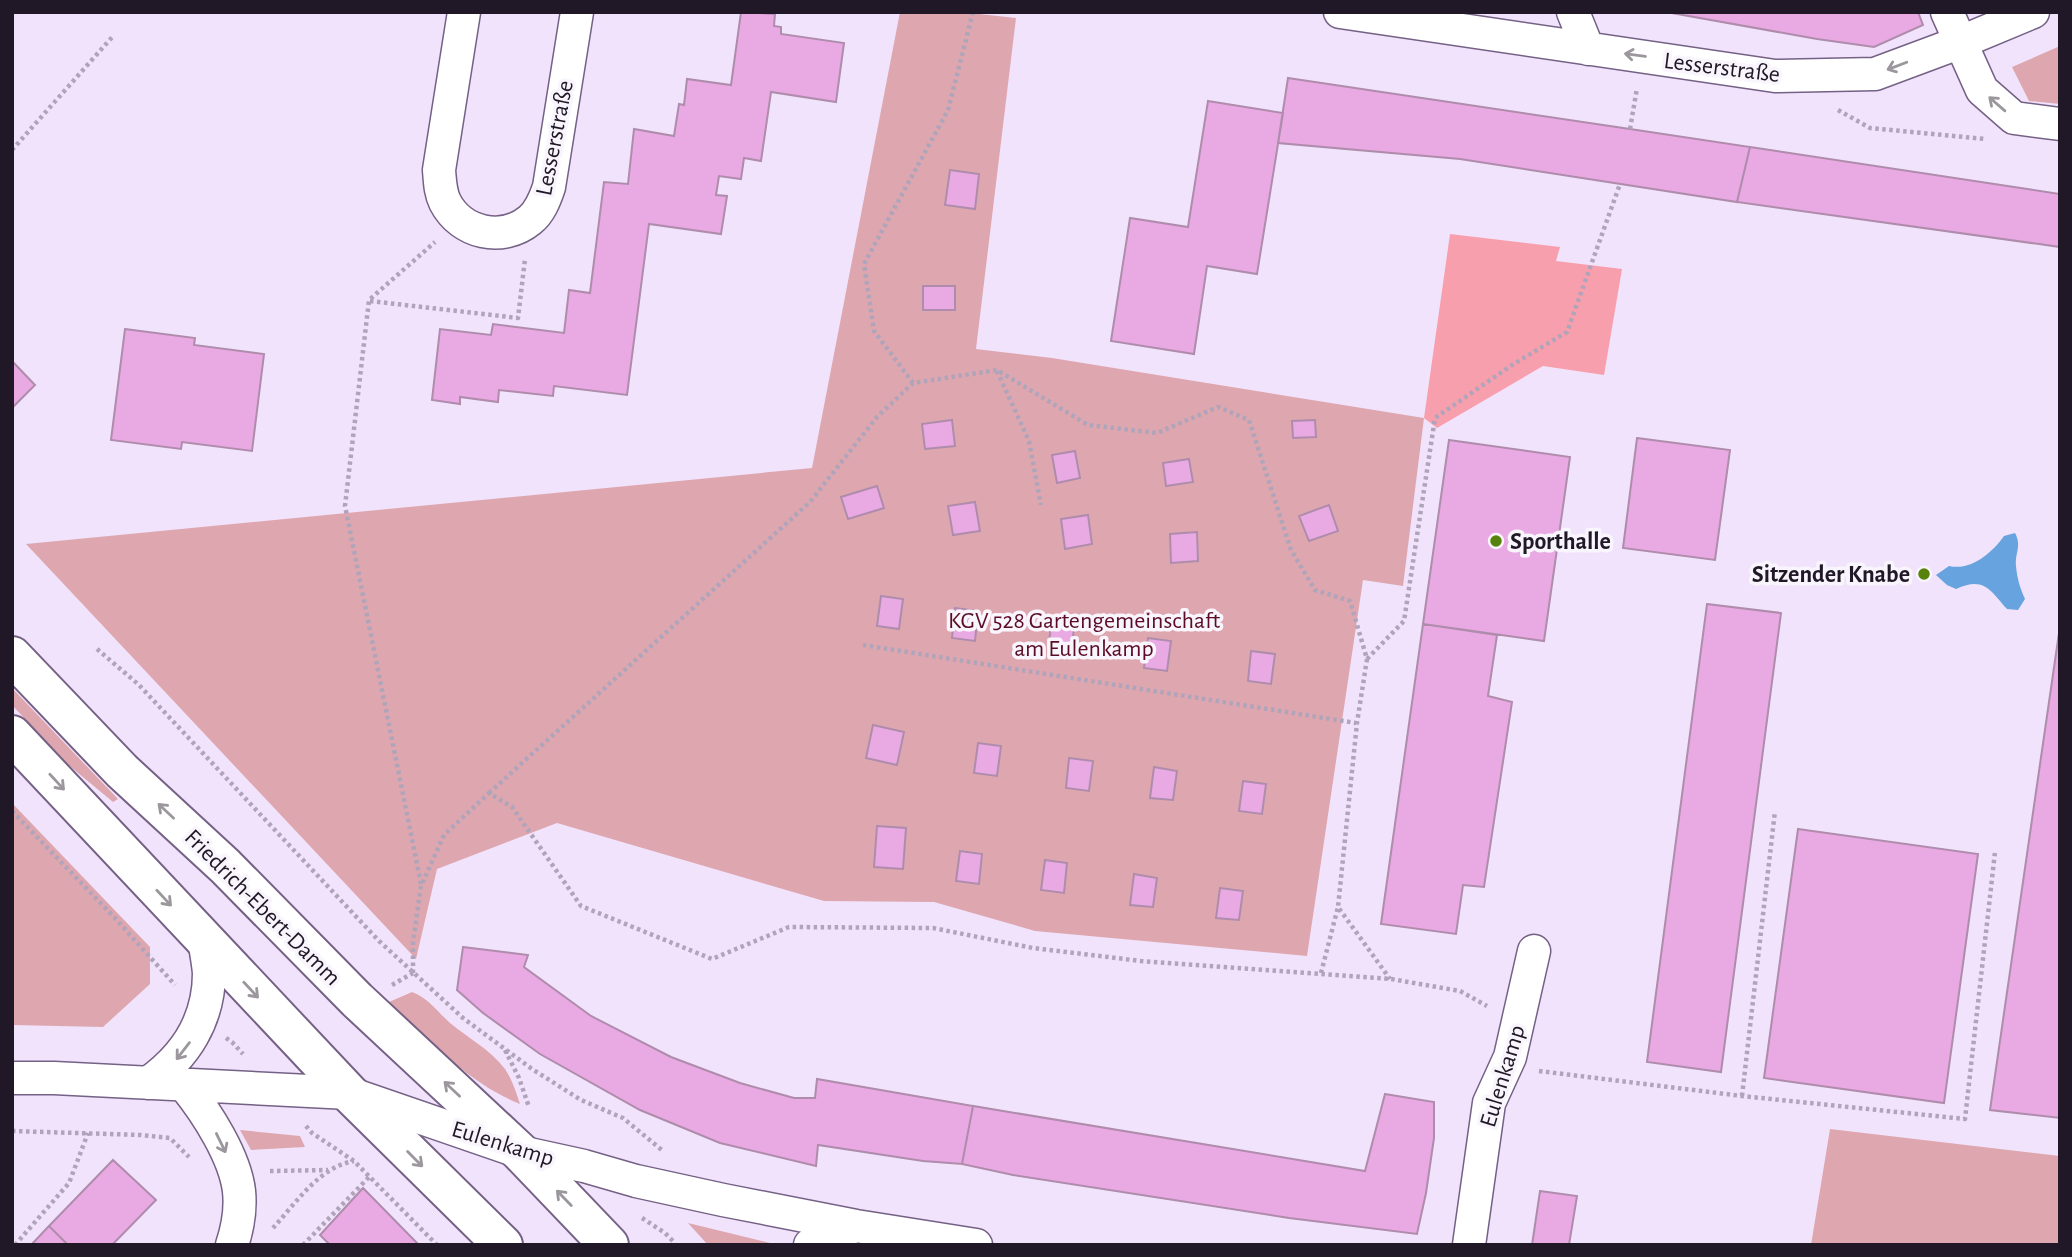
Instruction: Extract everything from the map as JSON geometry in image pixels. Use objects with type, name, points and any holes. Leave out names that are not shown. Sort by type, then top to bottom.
[{"type":"main road","name":"Friedrich-Ebert-Damm","points":[[12,656],[122,771],[225,866],[357,1000],[520,1152],[609,1245]]},
{"type":"main road","points":[[12,735],[349,1093],[503,1245]]},
{"type":"street","points":[[459,220],[444,200],[439,170],[464,12]]},
{"type":"street","name":"Lesserstraße","points":[[459,220],[469,227],[502,233],[516,229],[539,211],[549,187],[577,12]]},
{"type":"street","name":"Lesserstraße","points":[[1340,12],[1434,18],[1588,48],[1775,76],[1875,74],[2033,12]]},
{"type":"street","points":[[1573,12],[1588,48]]},
{"type":"street","points":[[1947,12],[1982,90],[2014,118],[2060,124]]},
{"type":"street","points":[[148,1083],[166,1071],[182,1053],[193,1037],[203,1013],[209,972],[204,940]]},
{"type":"street","name":"Eulenkamp","points":[[1469,1245],[1489,1103],[1510,1057],[1534,951]]},
{"type":"street","name":"Eulenkamp","points":[[12,1077],[349,1093],[520,1152],[659,1186],[856,1226],[976,1245]]},
{"type":"street","points":[[185,1086],[201,1106],[220,1140],[238,1182],[239,1220],[232,1245]]},
{"type":"street","name":"Eulenkamp","points":[[810,1245],[856,1226]]},
{"type":"path","points":[[913,383],[874,331],[864,264],[948,110],[974,12]]},
{"type":"path","points":[[12,150],[114,35]]},
{"type":"path","points":[[1835,108],[1870,128],[2008,141],[2014,118]]},
{"type":"path","points":[[1367,660],[1404,621],[1435,418],[1512,365],[1567,332],[1620,184]]},
{"type":"path","points":[[421,886],[345,506],[369,300],[459,220]]},
{"type":"path","points":[[369,300],[518,318],[530,220]]},
{"type":"path","points":[[997,370],[1029,440],[1041,505]]},
{"type":"path","points":[[413,973],[413,942],[421,886],[444,835],[810,502],[877,417],[913,383],[997,370],[1088,425],[1157,433],[1218,407],[1249,420],[1290,550],[1315,590],[1350,601],[1367,660],[1356,723],[1338,907],[1321,973]]},
{"type":"path","points":[[863,645],[1356,723]]},
{"type":"path","points":[[97,649],[139,685],[379,941],[463,1018],[505,1050],[581,1100],[623,1118]]},
{"type":"path","points":[[489,793],[512,807],[581,906],[712,959],[789,927],[933,928],[1046,950],[1141,961],[1391,979],[1460,991],[1488,1006]]},
{"type":"path","points":[[1742,1096],[1775,811]]},
{"type":"path","points":[[13,813],[114,917],[183,994]]},
{"type":"path","points":[[1510,1057],[1523,1069],[1742,1096],[1965,1119],[1995,852]]},
{"type":"path","points":[[1338,907],[1391,979]]},
{"type":"path","points":[[232,1042],[242,1039]]},
{"type":"path","points":[[505,1050],[529,1106]]},
{"type":"path","points":[[12,1131],[170,1138],[195,1163]]},
{"type":"path","points":[[13,1245],[69,1183],[88,1133]]},
{"type":"path","points":[[312,1133],[355,1161],[437,1245]]},
{"type":"path","points":[[267,1235],[328,1170],[355,1161]]},
{"type":"path","points":[[266,1171],[328,1170]]},
{"type":"path","points":[[303,1245],[370,1176]]},
{"type":"path","points":[[632,1212],[665,1233],[675,1243]]},
{"type":"green space","name":"KGV 528 Gartengemeinschaft am Eulenkamp","points":[[900,12],[961,12],[1016,18],[976,349],[1052,358],[1424,418],[1403,586],[1363,580],[1307,956],[1035,931],[934,902],[824,901],[557,823],[437,869],[416,959],[26,544],[812,468]]},
{"type":"green space","points":[[2060,46],[2060,104],[2029,101],[2012,67]]},
{"type":"green space","points":[[12,688],[118,799],[113,802],[66,763],[12,705]]},
{"type":"green space","points":[[12,803],[150,947],[150,984],[103,1027],[12,1025]]},
{"type":"green space","points":[[412,992],[427,1001],[499,1062],[510,1077],[520,1104],[466,1073],[389,1002]]},
{"type":"green space","points":[[1830,1129],[2060,1156],[2060,1245],[1811,1245]]},
{"type":"green space","points":[[240,1130],[300,1136],[305,1147],[251,1150]]},
{"type":"green space","points":[[688,1223],[778,1245],[708,1245]]},
{"type":"shaded area","points":[[1450,234],[1560,247],[1556,261],[1622,269],[1604,375],[1543,366],[1437,428],[1424,418]]},
{"type":"water","points":[[2015,533],[2018,545],[2016,570],[2025,599],[2018,610],[2007,609],[1986,587],[1973,584],[1956,589],[1936,575],[1949,566],[1973,563],[1993,549],[2004,536]]},
{"type":"building","points":[[741,12],[775,14],[774,26],[781,27],[781,34],[844,43],[836,102],[771,92],[761,161],[744,158],[741,179],[719,176],[716,195],[727,196],[721,234],[649,224],[627,395],[554,386],[553,396],[499,390],[498,402],[460,397],[460,404],[432,400],[440,329],[491,335],[493,324],[564,333],[569,290],[590,293],[604,182],[628,184],[634,129],[674,136],[679,104],[684,105],[687,79],[731,85]]},
{"type":"building","points":[[1666,12],[1918,12],[1923,25],[1874,47]]},
{"type":"building","points":[[1288,78],[1750,147],[1737,202],[1460,159],[1278,143]]},
{"type":"building","points":[[1208,101],[1283,113],[1257,274],[1207,266],[1194,354],[1111,341],[1130,218],[1188,227]]},
{"type":"building","points":[[1750,147],[2060,194],[2060,247],[1737,202]]},
{"type":"building","points":[[950,170],[979,174],[975,209],[945,205]]},
{"type":"building","points":[[923,286],[955,286],[955,310],[923,310]]},
{"type":"building","points":[[125,329],[195,338],[194,345],[264,354],[252,451],[182,442],[181,449],[111,440]]},
{"type":"building","points":[[12,361],[35,385],[12,408]]},
{"type":"building","points":[[952,420],[955,446],[925,449],[922,424]]},
{"type":"building","points":[[1315,420],[1316,437],[1293,438],[1292,421]]},
{"type":"building","points":[[1637,438],[1730,450],[1715,560],[1623,548]]},
{"type":"building","name":"Sporthalle","points":[[1449,440],[1570,457],[1544,641],[1423,624]]},
{"type":"building","points":[[1075,451],[1080,478],[1057,483],[1052,455]]},
{"type":"building","points":[[1189,459],[1193,482],[1166,486],[1163,463]]},
{"type":"building","points":[[877,486],[884,508],[848,519],[841,497]]},
{"type":"building","points":[[975,502],[980,531],[953,535],[948,506]]},
{"type":"building","points":[[1329,505],[1338,531],[1309,541],[1299,516]]},
{"type":"building","points":[[1088,515],[1092,544],[1065,549],[1061,519]]},
{"type":"building","points":[[1197,532],[1198,561],[1171,563],[1170,534]]},
{"type":"building","points":[[881,596],[903,599],[899,629],[877,626]]},
{"type":"building","points":[[1707,604],[1781,613],[1721,1072],[1647,1062]]},
{"type":"building","points":[[955,608],[978,611],[975,641],[952,638]]},
{"type":"building","points":[[1051,624],[1074,627],[1071,657],[1048,654]]},
{"type":"building","points":[[1423,624],[1497,635],[1488,696],[1512,702],[1484,887],[1463,885],[1456,934],[1381,924]]},
{"type":"building","points":[[2060,626],[2060,1118],[1990,1110]]},
{"type":"building","points":[[1148,638],[1171,641],[1167,671],[1144,668]]},
{"type":"building","points":[[1251,651],[1275,654],[1271,684],[1248,681]]},
{"type":"building","points":[[873,725],[904,732],[897,765],[866,758]]},
{"type":"building","points":[[978,743],[1001,746],[997,776],[974,773]]},
{"type":"building","points":[[1069,758],[1093,761],[1089,791],[1066,788]]},
{"type":"building","points":[[1154,767],[1177,771],[1173,800],[1150,798]]},
{"type":"building","points":[[1243,781],[1266,784],[1262,814],[1239,811]]},
{"type":"building","points":[[877,826],[906,828],[903,869],[874,867]]},
{"type":"building","points":[[1798,829],[1978,854],[1944,1103],[1764,1078]]},
{"type":"building","points":[[960,851],[982,854],[979,884],[956,881]]},
{"type":"building","points":[[1045,860],[1067,863],[1064,893],[1041,890]]},
{"type":"building","points":[[1134,874],[1157,878],[1153,907],[1130,905]]},
{"type":"building","points":[[1220,888],[1243,891],[1239,920],[1216,918]]},
{"type":"building","points":[[463,947],[528,955],[524,967],[591,1016],[671,1057],[740,1083],[794,1098],[815,1098],[817,1079],[973,1106],[962,1164],[923,1161],[818,1145],[816,1166],[720,1143],[640,1110],[540,1054],[483,1013],[457,990]]},
{"type":"building","points":[[1385,1094],[1434,1102],[1434,1138],[1417,1234],[1289,1218],[1013,1175],[962,1164],[973,1106],[1365,1171]]},
{"type":"building","points":[[113,1160],[156,1200],[112,1245],[68,1245],[49,1226]]},
{"type":"building","points":[[363,1188],[419,1245],[330,1245],[320,1235]]},
{"type":"building","points":[[1540,1191],[1577,1196],[1569,1245],[1532,1245]]},
{"type":"building","points":[[49,1226],[68,1245],[31,1245]]},
{"type":"place","name":"Sporthalle","points":[[1496,541]]},
{"type":"place","name":"Sitzender Knabe","points":[[1924,574]]}]
